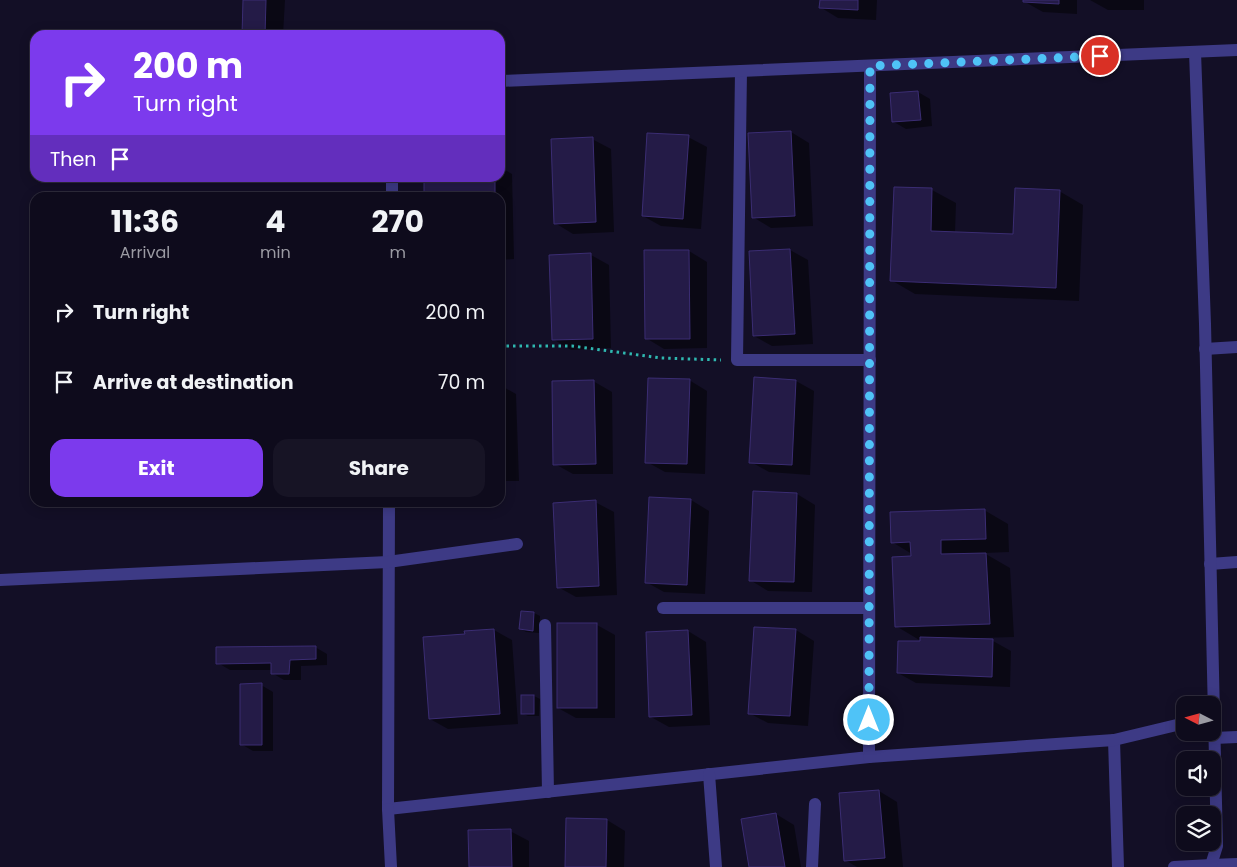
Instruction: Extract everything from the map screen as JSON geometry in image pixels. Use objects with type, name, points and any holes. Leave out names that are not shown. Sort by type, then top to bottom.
[{"type":"street","points":[[505,81],[1237,50]]},
{"type":"street","points":[[1195,52],[1205,349],[1213,696]]},
{"type":"street","points":[[869,758],[870,66]]},
{"type":"street","points":[[741,71],[737,360],[870,360]]},
{"type":"street","points":[[1205,349],[1237,347]]},
{"type":"street","points":[[389,507],[388,809],[392,867]]},
{"type":"street","points":[[0,580],[388,562],[517,544]]},
{"type":"street","points":[[1210,564],[1237,562]]},
{"type":"street","points":[[663,608],[869,608]]},
{"type":"street","points":[[545,626],[548,792]]},
{"type":"street","points":[[388,809],[869,758],[1114,740],[1176,725]]},
{"type":"street","points":[[1221,738],[1237,737]]},
{"type":"street","points":[[1114,740],[1118,867]]},
{"type":"street","points":[[1211,865],[1217,846],[1214,741]]},
{"type":"street","points":[[708,774],[716,867]]},
{"type":"street","points":[[812,867],[815,804]]},
{"type":"street","points":[[1174,867],[1237,864]]},
{"type":"path","points":[[505,346],[572,346],[661,358],[737,360]]},
{"type":"building","points":[[243,0],[266,0],[265,30],[242,30]]},
{"type":"building","points":[[820,0],[858,0],[858,10],[819,8]]},
{"type":"building","points":[[1023,0],[1059,0],[1059,4],[1023,2]]},
{"type":"building","points":[[918,91],[921,120],[892,122],[890,93]]},
{"type":"building","points":[[791,131],[795,216],[752,218],[748,133]]},
{"type":"building","points":[[647,133],[689,135],[683,219],[642,216]]},
{"type":"building","points":[[593,137],[596,222],[554,224],[551,139]]},
{"type":"building","points":[[424,182],[495,182],[495,192],[424,192]]},
{"type":"building","points":[[894,187],[932,188],[931,231],[1013,234],[1015,188],[1060,190],[1056,288],[890,281]]},
{"type":"building","points":[[790,249],[795,334],[753,336],[749,251]]},
{"type":"building","points":[[644,250],[689,250],[690,339],[645,339]]},
{"type":"building","points":[[591,253],[593,339],[552,340],[549,255]]},
{"type":"building","points":[[754,377],[796,380],[792,465],[749,463]]},
{"type":"building","points":[[648,378],[690,379],[687,464],[645,463]]},
{"type":"building","points":[[594,380],[596,464],[553,465],[552,381]]},
{"type":"building","points":[[753,491],[797,493],[794,582],[749,581]]},
{"type":"building","points":[[649,497],[691,499],[687,585],[645,583]]},
{"type":"building","points":[[596,500],[599,586],[557,588],[553,503]]},
{"type":"building","points":[[985,509],[986,539],[941,540],[941,554],[986,553],[990,624],[895,627],[892,557],[911,556],[910,542],[891,543],[890,512]]},
{"type":"building","points":[[521,611],[534,612],[533,631],[519,629]]},
{"type":"building","points":[[557,623],[597,623],[597,708],[557,708]]},
{"type":"building","points":[[754,627],[796,629],[790,716],[748,714]]},
{"type":"building","points":[[494,629],[500,714],[429,719],[423,637],[465,634],[464,631]]},
{"type":"building","points":[[688,630],[692,715],[649,717],[646,632]]},
{"type":"building","points":[[920,637],[993,639],[992,677],[897,673],[898,641],[920,641]]},
{"type":"building","points":[[316,646],[316,659],[290,660],[289,674],[271,674],[271,663],[216,664],[216,647]]},
{"type":"building","points":[[262,683],[262,745],[240,745],[240,684]]},
{"type":"building","points":[[521,695],[534,695],[534,714],[521,714]]},
{"type":"building","points":[[879,790],[885,858],[844,861],[839,793]]},
{"type":"building","points":[[776,813],[785,867],[749,867],[741,819]]},
{"type":"building","points":[[566,818],[607,819],[606,867],[565,867]]},
{"type":"building","points":[[511,829],[512,867],[469,867],[468,830]]},
{"type":"route","points":[[869,720],[870,66],[1100,56]]}]
